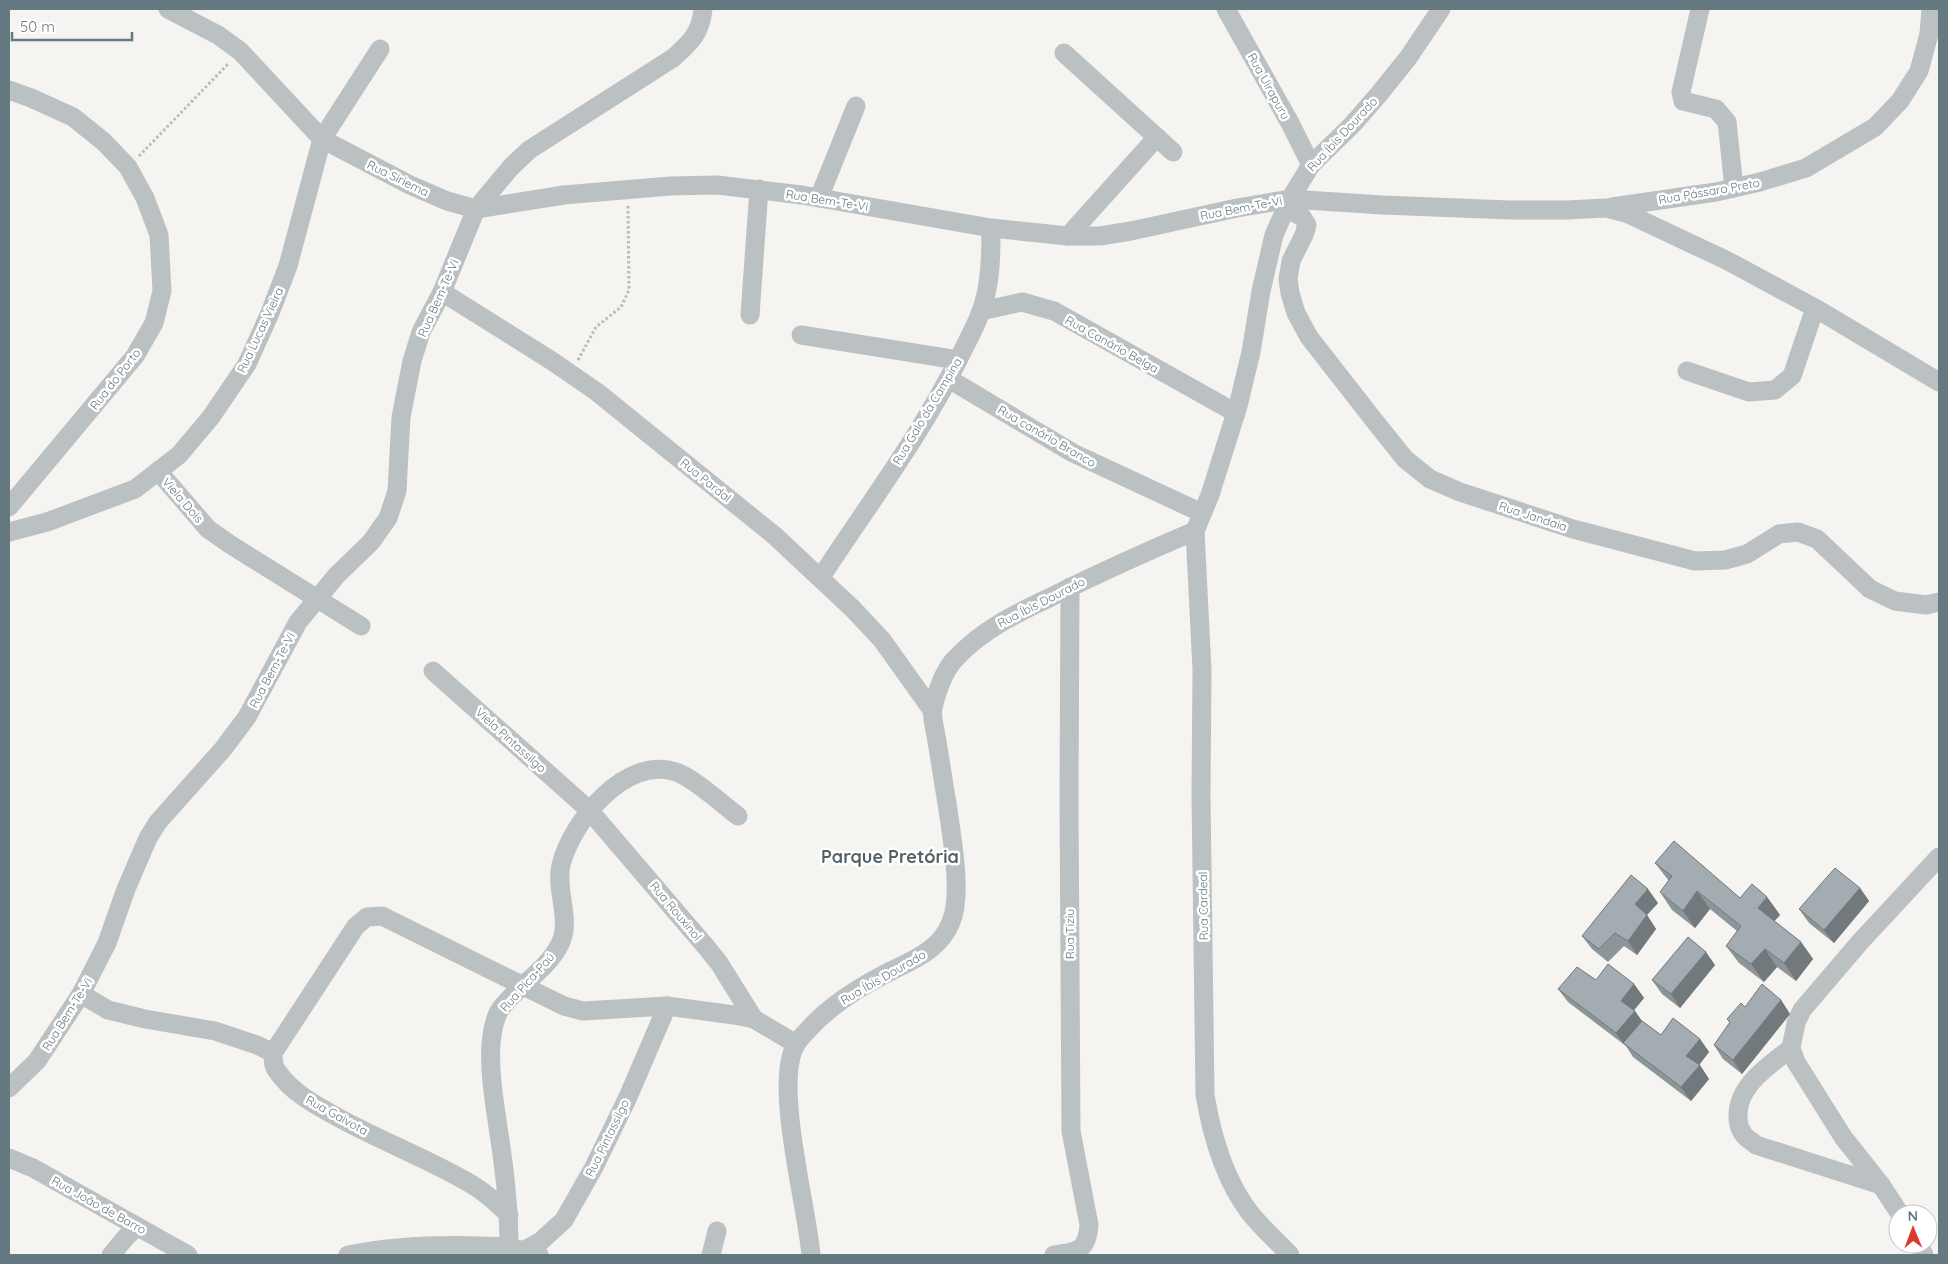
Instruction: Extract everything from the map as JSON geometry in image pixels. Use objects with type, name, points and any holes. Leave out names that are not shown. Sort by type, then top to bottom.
[{"type":"street","name":"Rua Siriema","points":[[168,9],[218,35],[240,51],[322,139],[410,185],[448,201],[476,209]]},
{"type":"street","points":[[476,209],[511,167],[529,150],[673,58],[691,42],[702,22],[703,9]]},
{"type":"street","name":"Rua Uirapuru","points":[[1226,9],[1311,165]]},
{"type":"street","name":"Rua Íbis Dourado","points":[[811,1255],[809,1230],[794,1145],[789,1094],[790,1064],[796,1044],[830,1008],[864,985],[931,950],[948,931],[953,920],[956,887],[953,847],[932,710],[941,683],[953,662],[972,643],[1003,620],[1120,563],[1195,531],[1210,495],[1236,413],[1251,352],[1261,291],[1274,235],[1288,204],[1311,165],[1353,124],[1379,94],[1408,58],[1441,9]]},
{"type":"street","points":[[1700,9],[1681,92],[1683,101],[1716,109],[1727,122],[1734,188]]},
{"type":"street","name":"Rua Pássaro Preto","points":[[1288,204],[1567,210],[1606,208],[1734,188],[1760,182],[1806,168],[1875,126],[1900,101],[1919,71],[1929,34],[1931,9]]},
{"type":"street","name":"Rua Lucas Vieira","points":[[9,532],[47,522],[135,489],[178,454],[211,417],[246,364],[270,313],[288,266],[322,139],[380,49]]},
{"type":"street","points":[[1064,53],[1173,152]]},
{"type":"street","name":"Rua do Porto","points":[[9,90],[32,98],[73,117],[104,142],[128,167],[145,198],[158,235],[162,291],[154,323],[135,356],[9,507]]},
{"type":"street","points":[[819,198],[856,106]]},
{"type":"street","points":[[1068,236],[1157,138]]},
{"type":"street","name":"Rua Bem-Te-Vi","points":[[9,1088],[37,1061],[81,994],[108,943],[126,889],[148,838],[158,822],[223,749],[246,716],[289,637],[317,598],[336,576],[371,542],[388,518],[397,490],[401,417],[412,361],[421,332],[442,292],[476,209],[564,195],[670,186],[717,185],[819,198],[991,228],[1068,236],[1100,236],[1237,208],[1288,204]]},
{"type":"street","points":[[750,315],[759,190]]},
{"type":"street","name":"Rua Jandaia","points":[[1288,204],[1302,217],[1307,225],[1304,235],[1290,261],[1288,279],[1296,313],[1309,337],[1405,459],[1430,479],[1460,492],[1574,529],[1695,561],[1725,560],[1747,554],[1779,534],[1798,532],[1817,539],[1870,589],[1895,601],[1926,605],[1939,602]]},
{"type":"street","name":"Rua Pássaro Preto","points":[[1606,208],[1626,212],[1726,260],[1815,308],[1939,382]]},
{"type":"street","name":"Rua Galo da Campina","points":[[820,577],[949,379],[980,311],[987,290],[991,263],[991,228]]},
{"type":"street","name":"Rua Pardal","points":[[442,292],[597,392],[775,536],[820,577],[882,640],[932,710]]},
{"type":"street","name":"Rua Canário Belga","points":[[980,311],[1022,302],[1054,311],[1236,413]]},
{"type":"street","points":[[1687,371],[1749,392],[1775,390],[1792,376],[1815,308]]},
{"type":"street","points":[[801,336],[958,360]]},
{"type":"street","name":"Rua canário Branco","points":[[949,379],[1053,439],[1073,453],[1202,513]]},
{"type":"street","name":"Viela Dois","points":[[158,471],[208,529],[361,626]]},
{"type":"street","name":"Rua Cardeal","points":[[1195,531],[1202,670],[1201,795],[1205,1095],[1210,1129],[1231,1183],[1250,1212],[1290,1255]]},
{"type":"street","name":"Rua Tiziu","points":[[1054,1255],[1074,1253],[1084,1245],[1088,1238],[1089,1226],[1071,1131],[1070,587]]},
{"type":"street","name":"Viela Pintassilgo","points":[[433,671],[589,810]]},
{"type":"street","name":"Rua Pica-Paú","points":[[524,1251],[509,1215],[494,1099],[491,1046],[494,1026],[500,1009],[548,960],[560,943],[564,931],[560,880],[561,865],[569,846],[589,810],[613,788],[648,769],[677,772],[691,780],[738,816]]},
{"type":"street","name":"Rua Rouxinol","points":[[589,810],[707,948],[754,1019]]},
{"type":"street","points":[[1894,1204],[1881,1184],[1843,1138],[1796,1062],[1791,1048],[1796,1023],[1802,1010],[1860,942],[1939,857]]},
{"type":"street","points":[[81,994],[108,1010],[145,1019],[215,1031],[257,1045],[274,1053],[356,926],[367,917],[382,916],[564,1006],[583,1011],[667,1006],[754,1019],[796,1044]]},
{"type":"street","name":"Rua Pintassilgo","points":[[524,1251],[541,1241],[564,1220],[594,1167],[628,1097],[667,1006]]},
{"type":"street","points":[[1791,1048],[1748,1086],[1741,1097],[1738,1108],[1738,1123],[1744,1135],[1756,1145],[1881,1184]]},
{"type":"street","name":"Rua Gaivota","points":[[274,1053],[276,1070],[311,1103],[362,1131],[430,1162],[469,1183],[484,1192],[509,1215]]},
{"type":"street","name":"Rua João de Barro","points":[[9,1158],[33,1168],[188,1255]]},
{"type":"street","points":[[111,1255],[127,1236],[137,1228]]},
{"type":"street","points":[[712,1255],[717,1231]]},
{"type":"street","points":[[348,1255],[414,1247],[473,1245],[524,1251]]},
{"type":"path","points":[[128,167],[240,51]]},
{"type":"path","points":[[571,374],[596,327],[621,307],[629,290],[628,190]]},
{"type":"building","points":[[1674,841],[1740,898],[1752,884],[1767,897],[1758,908],[1801,942],[1784,963],[1765,949],[1751,964],[1726,946],[1741,926],[1697,891],[1683,911],[1660,892],[1672,876],[1655,863]]},
{"type":"building","points":[[1835,868],[1860,888],[1824,930],[1799,909]]},
{"type":"building","points":[[1631,875],[1648,889],[1635,904],[1647,915],[1628,941],[1615,933],[1599,949],[1582,936]]},
{"type":"building","points":[[1688,937],[1706,952],[1671,994],[1652,980]]},
{"type":"building","points":[[1608,964],[1634,984],[1621,1001],[1635,1011],[1616,1033],[1558,989],[1577,967],[1596,980]]},
{"type":"building","points":[[1762,984],[1781,1000],[1733,1060],[1714,1045],[1730,1022],[1727,1019],[1741,1003],[1745,1007]]},
{"type":"building","points":[[1673,1018],[1700,1039],[1686,1056],[1700,1065],[1681,1087],[1623,1043],[1642,1021],[1661,1035]]},
{"type":"district","name":"Parque Pretória","points":[[890,856]]}]
